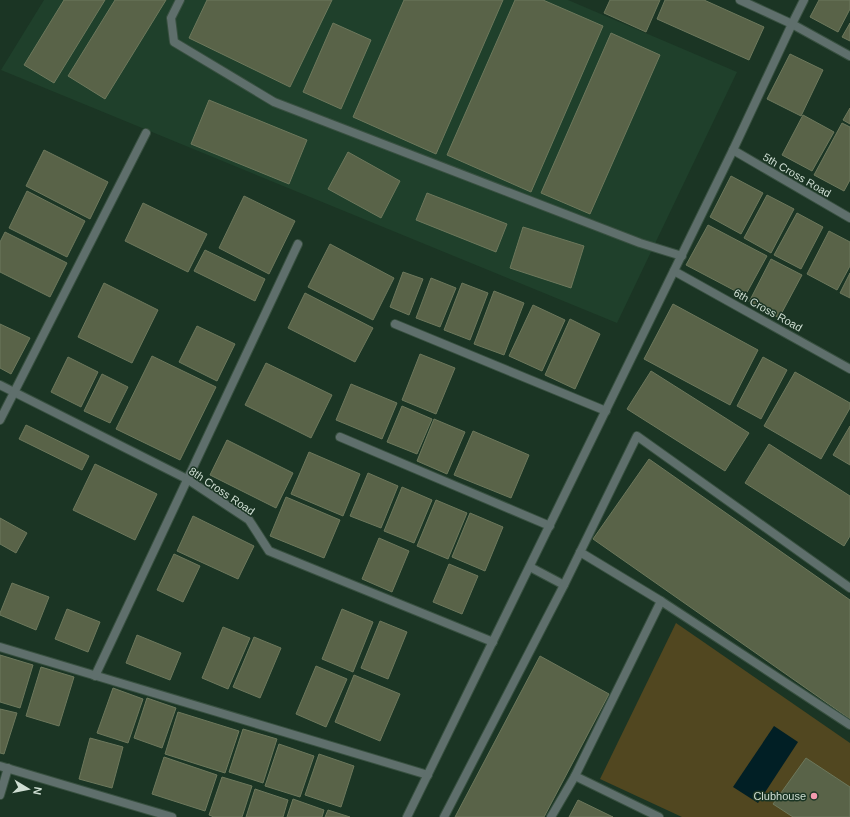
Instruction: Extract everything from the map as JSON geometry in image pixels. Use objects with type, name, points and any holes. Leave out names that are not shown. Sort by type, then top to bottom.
[{"type":"street","points":[[180,0],[171,18],[174,42],[274,102],[640,243],[682,256]]},
{"type":"street","points":[[740,0],[792,24],[850,56]]},
{"type":"street","points":[[407,817],[682,256],[804,0]]},
{"type":"street","points":[[0,420],[146,133]]},
{"type":"street","name":"5th Cross Road","points":[[733,150],[850,218]]},
{"type":"street","points":[[95,676],[298,244]]},
{"type":"street","name":"6th Cross Road","points":[[674,270],[850,369]]},
{"type":"street","points":[[395,324],[606,411]]},
{"type":"street","name":"8th Cross Road","points":[[0,385],[187,479],[249,520],[269,550],[493,642]]},
{"type":"street","points":[[444,817],[563,587],[637,436],[850,588]]},
{"type":"street","points":[[340,437],[550,526]]},
{"type":"street","points":[[580,552],[661,601],[850,725]]},
{"type":"street","points":[[528,570],[563,587]]},
{"type":"street","points":[[552,817],[575,776],[661,601]]},
{"type":"street","points":[[0,647],[428,775]]},
{"type":"street","points":[[0,795],[4,767],[172,817]]},
{"type":"street","points":[[575,776],[659,817]]},
{"type":"shaded area","points":[[44,0],[568,0],[737,72],[617,323],[1,70]]},
{"type":"shaded area","points":[[676,623],[850,743],[850,817],[682,817],[600,779]]},
{"type":"water","points":[[774,726],[798,742],[758,803],[733,787]]},
{"type":"building","points":[[64,0],[105,0],[54,83],[24,65]]},
{"type":"building","points":[[115,0],[166,0],[105,99],[68,76]]},
{"type":"building","points":[[207,0],[332,0],[290,87],[189,38]]},
{"type":"building","points":[[404,0],[503,0],[436,154],[353,117]]},
{"type":"building","points":[[515,0],[543,0],[603,26],[531,192],[447,155]]},
{"type":"building","points":[[610,0],[660,0],[646,32],[604,13]]},
{"type":"building","points":[[665,0],[704,0],[764,27],[749,60],[657,19]]},
{"type":"building","points":[[819,0],[850,0],[850,9],[838,32],[810,17]]},
{"type":"building","points":[[333,23],[371,40],[341,109],[303,92]]},
{"type":"building","points":[[850,23],[850,41],[842,37]]},
{"type":"building","points":[[611,33],[660,55],[590,214],[541,193]]},
{"type":"building","points":[[790,54],[823,70],[801,116],[767,99]]},
{"type":"building","points":[[209,100],[307,140],[289,184],[191,144]]},
{"type":"building","points":[[850,108],[850,124],[843,120]]},
{"type":"building","points":[[803,115],[834,132],[812,171],[782,155]]},
{"type":"building","points":[[842,123],[850,127],[850,180],[844,191],[814,175]]},
{"type":"building","points":[[44,150],[108,182],[90,219],[26,186]]},
{"type":"building","points":[[348,152],[400,181],[381,218],[328,189]]},
{"type":"building","points":[[731,176],[763,193],[741,234],[710,217]]},
{"type":"building","points":[[27,191],[85,221],[67,257],[9,228]]},
{"type":"building","points":[[427,193],[507,224],[496,252],[416,220]]},
{"type":"building","points":[[767,195],[794,209],[771,253],[744,238]]},
{"type":"building","points":[[244,196],[295,221],[269,274],[219,248]]},
{"type":"building","points":[[143,203],[207,234],[188,272],[125,241]]},
{"type":"building","points":[[797,213],[823,227],[801,269],[774,255]]},
{"type":"building","points":[[708,225],[767,256],[745,296],[686,265]]},
{"type":"building","points":[[523,227],[584,246],[571,288],[510,268]]},
{"type":"building","points":[[829,231],[850,242],[850,266],[837,290],[807,274]]},
{"type":"building","points":[[5,232],[67,263],[50,297],[0,272],[0,242]]},
{"type":"building","points":[[330,244],[394,278],[373,320],[308,287]]},
{"type":"building","points":[[205,250],[265,279],[255,301],[194,271]]},
{"type":"building","points":[[771,259],[802,275],[779,318],[749,302]]},
{"type":"building","points":[[403,272],[423,279],[409,315],[390,307]]},
{"type":"building","points":[[850,273],[850,298],[840,293]]},
{"type":"building","points":[[431,278],[456,288],[440,327],[416,318]]},
{"type":"building","points":[[104,283],[158,310],[132,363],[78,337]]},
{"type":"building","points":[[462,283],[488,293],[470,340],[444,330]]},
{"type":"building","points":[[494,291],[524,303],[504,355],[474,344]]},
{"type":"building","points":[[305,293],[373,328],[355,362],[288,328]]},
{"type":"building","points":[[673,304],[758,350],[730,405],[644,359]]},
{"type":"building","points":[[533,305],[565,320],[542,371],[509,356]]},
{"type":"building","points":[[570,319],[600,334],[575,389],[545,375]]},
{"type":"building","points":[[0,324],[30,338],[11,374],[0,368]]},
{"type":"building","points":[[197,326],[235,344],[217,381],[179,362]]},
{"type":"building","points":[[420,354],[455,368],[436,414],[402,400]]},
{"type":"building","points":[[152,356],[216,387],[180,460],[116,429]]},
{"type":"building","points":[[68,357],[98,372],[81,407],[51,392]]},
{"type":"building","points":[[763,357],[787,370],[761,419],[737,406]]},
{"type":"building","points":[[266,363],[332,395],[311,438],[245,405]]},
{"type":"building","points":[[651,371],[749,433],[725,471],[627,409]]},
{"type":"building","points":[[795,372],[850,403],[850,408],[821,459],[764,426]]},
{"type":"building","points":[[102,374],[128,387],[110,423],[84,411]]},
{"type":"building","points":[[351,384],[397,403],[382,439],[336,420]]},
{"type":"building","points":[[402,406],[432,419],[417,454],[387,442]]},
{"type":"building","points":[[434,419],[465,432],[447,474],[417,461]]},
{"type":"building","points":[[26,425],[89,456],[82,470],[19,439]]},
{"type":"building","points":[[850,426],[850,465],[833,455]]},
{"type":"building","points":[[473,431],[529,455],[511,498],[454,475]]},
{"type":"building","points":[[227,440],[293,473],[276,508],[210,475]]},
{"type":"building","points":[[769,444],[850,496],[850,536],[844,546],[745,483]]},
{"type":"building","points":[[309,452],[360,474],[343,516],[291,494]]},
{"type":"building","points":[[649,459],[850,600],[850,719],[593,539]]},
{"type":"building","points":[[95,464],[157,494],[135,540],[73,510]]},
{"type":"building","points":[[368,473],[398,486],[381,528],[350,516]]},
{"type":"building","points":[[402,487],[432,500],[414,543],[384,531]]},
{"type":"building","points":[[286,497],[340,520],[324,558],[270,536]]},
{"type":"building","points":[[436,500],[467,513],[448,559],[417,546]]},
{"type":"building","points":[[470,513],[503,527],[485,571],[452,557]]},
{"type":"building","points":[[193,516],[254,546],[238,579],[177,551]]},
{"type":"building","points":[[0,518],[27,533],[16,553],[0,544]]},
{"type":"building","points":[[379,538],[409,551],[392,592],[362,579]]},
{"type":"building","points":[[174,554],[200,566],[183,602],[157,590]]},
{"type":"building","points":[[449,564],[478,576],[462,614],[433,602]]},
{"type":"building","points":[[12,583],[49,597],[36,630],[0,615]]},
{"type":"building","points":[[67,609],[100,622],[88,652],[55,639]]},
{"type":"building","points":[[342,609],[373,622],[353,672],[322,659]]},
{"type":"building","points":[[380,621],[407,632],[388,679],[361,668]]},
{"type":"building","points":[[223,627],[250,638],[228,689],[202,678]]},
{"type":"building","points":[[137,635],[181,653],[170,680],[126,663]]},
{"type":"building","points":[[254,637],[281,648],[260,698],[233,687]]},
{"type":"building","points":[[0,655],[33,665],[20,708],[0,702]]},
{"type":"building","points":[[540,656],[609,694],[544,817],[455,817]]},
{"type":"building","points":[[316,666],[347,679],[326,727],[296,714]]},
{"type":"building","points":[[41,667],[74,677],[59,726],[26,716]]},
{"type":"building","points":[[354,675],[400,694],[380,741],[335,722]]},
{"type":"building","points":[[113,688],[143,699],[128,743],[97,733]]},
{"type":"building","points":[[147,698],[176,708],[162,748],[134,738]]},
{"type":"building","points":[[0,709],[17,713],[4,754],[0,753]]},
{"type":"building","points":[[178,712],[239,731],[225,773],[165,754]]},
{"type":"building","points":[[243,729],[277,739],[263,783],[229,772]]},
{"type":"building","points":[[90,738],[123,747],[112,788],[79,779]]},
{"type":"building","points":[[279,744],[314,756],[300,797],[265,786]]},
{"type":"building","points":[[319,754],[354,766],[341,807],[305,795]]},
{"type":"building","points":[[164,757],[217,775],[205,811],[152,794]]},
{"type":"building","name":"Clubhouse","points":[[806,758],[850,787],[850,817],[793,817],[773,804]]},
{"type":"building","points":[[222,777],[252,786],[242,817],[214,817],[209,815]]},
{"type":"building","points":[[255,789],[288,800],[283,817],[246,817]]},
{"type":"building","points":[[293,799],[324,810],[322,817],[287,817]]},
{"type":"building","points":[[578,800],[613,817],[569,817]]},
{"type":"building","points":[[328,810],[350,817],[325,817]]},
{"type":"place","name":"Clubhouse","points":[[814,796]]}]
